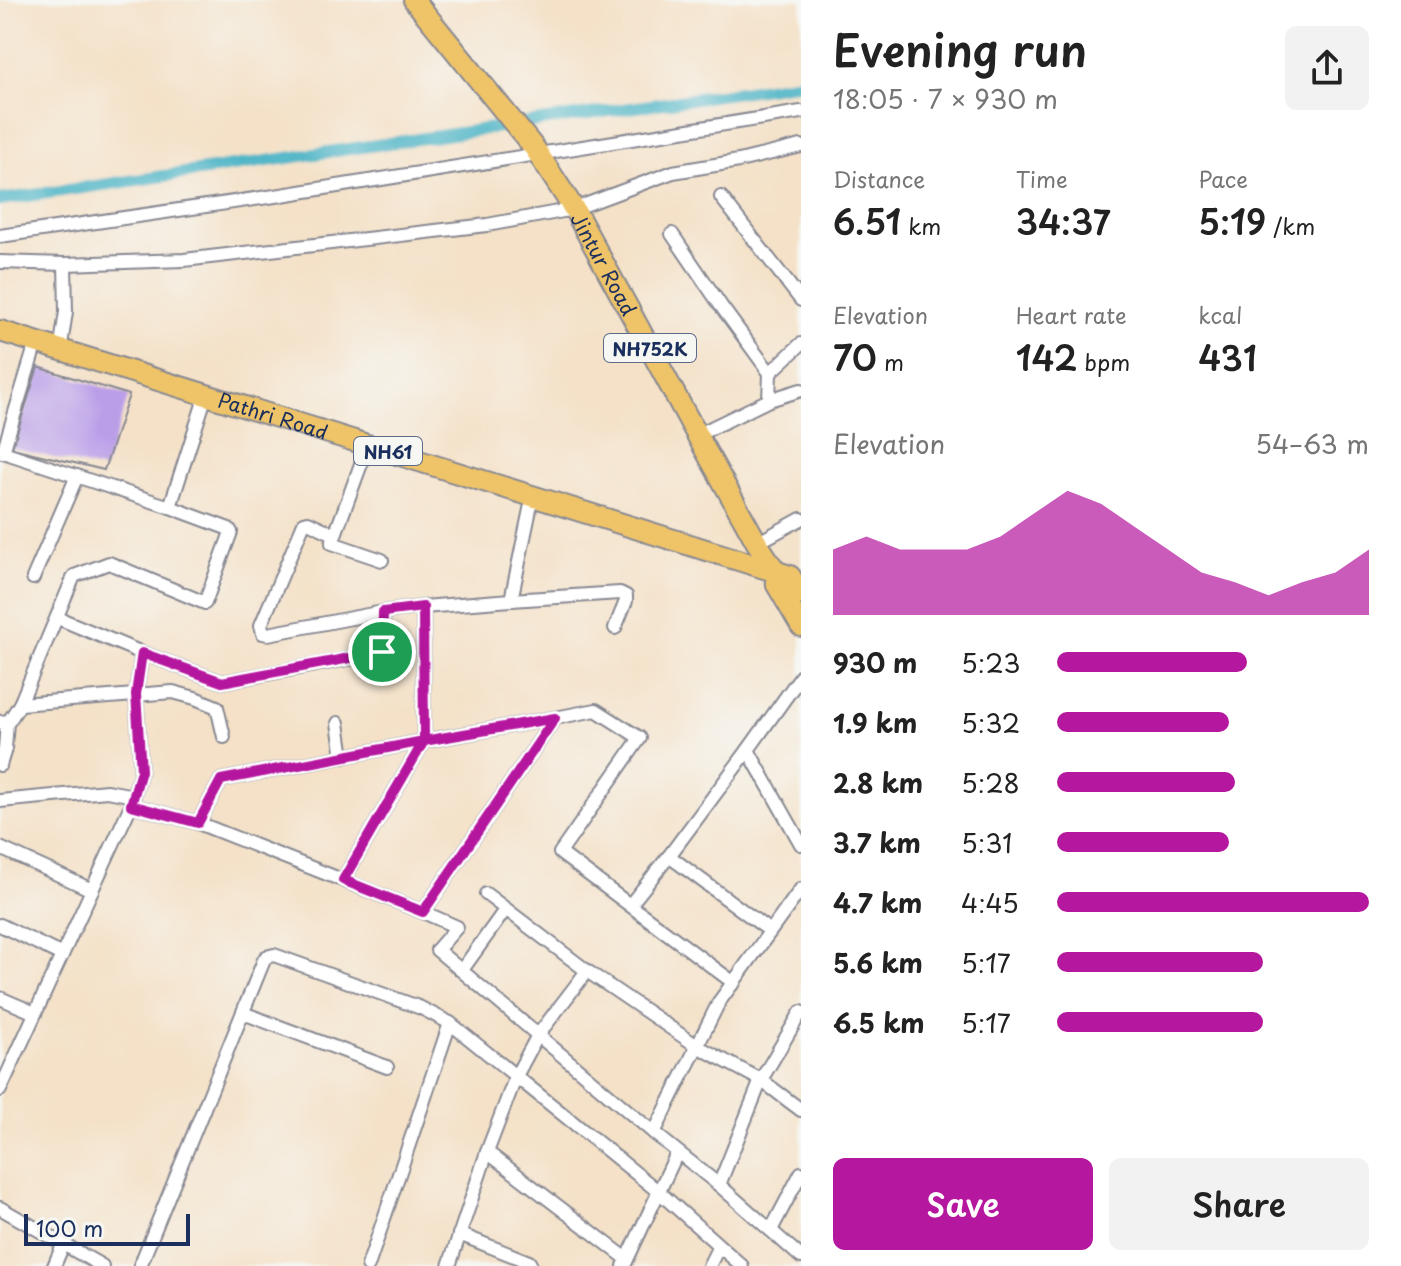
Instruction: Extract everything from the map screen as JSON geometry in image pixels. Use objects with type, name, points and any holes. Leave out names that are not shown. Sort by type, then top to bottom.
[{"type":"highway","name":"NH752K","points":[[414,0],[537,152]]},
{"type":"highway","name":"Jintur Road","points":[[537,152],[574,209],[759,546]]},
{"type":"highway","name":"Pathri Road","points":[[0,331],[776,572]]},
{"type":"highway","name":"NH752K","points":[[759,546],[776,572]]},
{"type":"highway","name":"NH61","points":[[776,572],[790,576],[801,594]]},
{"type":"highway","points":[[776,572],[779,588],[801,626]]},
{"type":"street","points":[[0,236],[275,196],[801,112]]},
{"type":"street","points":[[0,262],[65,264],[184,260],[487,225],[574,209],[673,172],[801,146]]},
{"type":"street","points":[[721,197],[801,300]]},
{"type":"street","points":[[672,234],[770,373],[769,400]]},
{"type":"street","points":[[60,351],[66,312],[65,264]]},
{"type":"street","points":[[0,765],[5,749],[4,722],[20,704],[72,578],[107,563],[206,602],[230,530],[2,452],[36,343]]},
{"type":"street","points":[[770,373],[801,344]]},
{"type":"street","points":[[697,435],[769,400],[801,390]]},
{"type":"street","points":[[170,507],[206,395]]},
{"type":"street","points":[[368,445],[332,543],[382,560]]},
{"type":"street","points":[[33,578],[77,476]]},
{"type":"street","points":[[511,600],[533,495]]},
{"type":"street","points":[[759,546],[801,519]]},
{"type":"street","points":[[334,534],[305,522],[261,631],[268,634],[423,607],[620,593],[626,596],[626,601],[615,628]]},
{"type":"street","points":[[343,880],[424,741],[423,607]]},
{"type":"street","points":[[58,618],[142,653],[216,681],[227,682],[381,653],[383,612]]},
{"type":"street","points":[[0,1090],[133,800],[141,771],[136,694],[142,653]]},
{"type":"street","points":[[630,905],[801,676]]},
{"type":"street","points":[[20,704],[173,692],[213,705],[218,710],[224,737]]},
{"type":"street","points":[[198,823],[221,780],[596,710],[640,738],[560,853],[734,983]]},
{"type":"street","points":[[423,912],[555,718]]},
{"type":"street","points":[[338,723],[343,757]]},
{"type":"street","points":[[748,750],[801,844]]},
{"type":"street","points":[[0,801],[107,791],[198,823],[457,927],[437,950],[801,1257]]},
{"type":"street","points":[[0,848],[92,890]]},
{"type":"street","points":[[669,856],[770,931]]},
{"type":"street","points":[[654,1133],[719,1002],[801,889]]},
{"type":"street","points":[[486,894],[587,971],[697,1046],[761,1080],[801,1110]]},
{"type":"street","points":[[462,970],[505,910]]},
{"type":"street","points":[[0,925],[62,955]]},
{"type":"street","points":[[140,1266],[264,960],[274,955],[421,1008],[450,1023],[659,1192],[742,1266]]},
{"type":"street","points":[[449,1266],[516,1076],[538,1035],[587,971]]},
{"type":"street","points":[[0,998],[35,1013]]},
{"type":"street","points":[[719,1185],[761,1080],[801,1012]]},
{"type":"street","points":[[243,1013],[387,1067]]},
{"type":"street","points":[[368,1266],[450,1023]]},
{"type":"street","points":[[487,1152],[625,1263],[677,1153]]},
{"type":"street","points":[[771,1230],[801,1173]]},
{"type":"street","points":[[0,1208],[102,1266]]},
{"type":"street","points":[[459,1234],[529,1262],[531,1266]]},
{"type":"street","points":[[54,1266],[63,1245]]},
{"type":"street","points":[[709,1266],[719,1246]]},
{"type":"building","points":[[38,367],[129,395],[104,470],[12,448]]},
{"type":"waterway","points":[[0,200],[801,83]]},
{"type":"route","points":[[382,652],[227,682],[212,680],[142,653],[136,694],[141,771],[131,805],[198,823],[221,780],[424,741],[555,718],[423,912],[343,880],[424,741],[423,607],[383,612],[382,652]]}]
